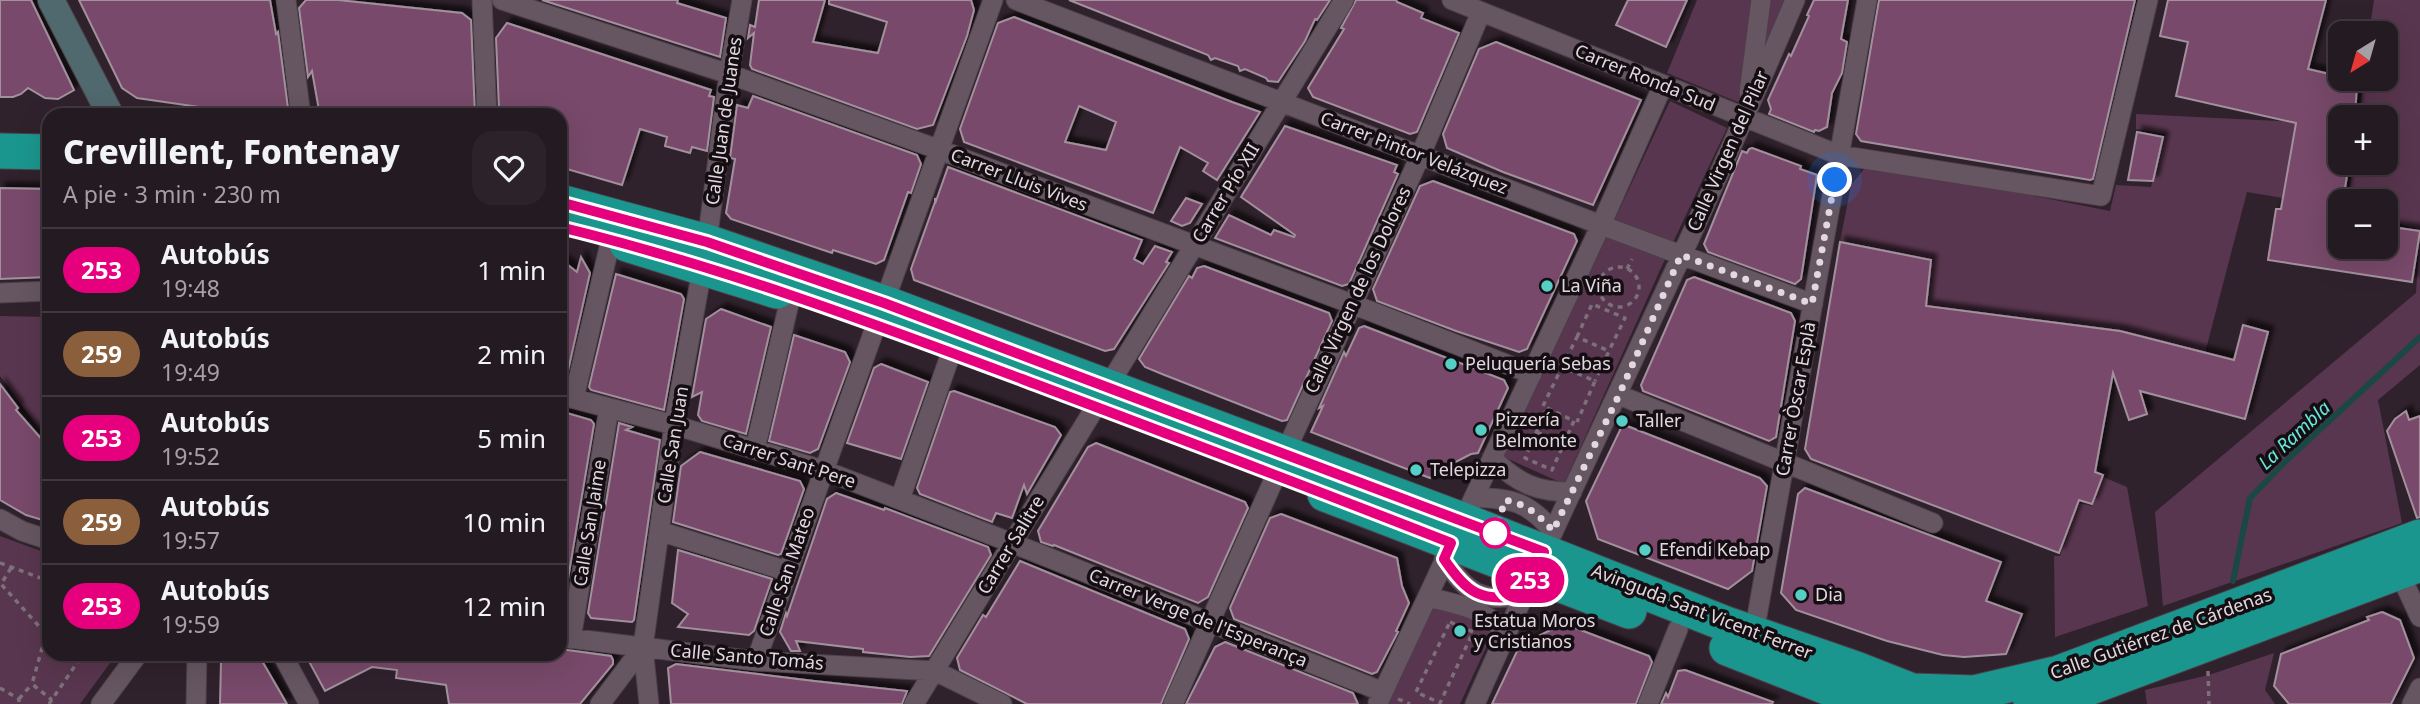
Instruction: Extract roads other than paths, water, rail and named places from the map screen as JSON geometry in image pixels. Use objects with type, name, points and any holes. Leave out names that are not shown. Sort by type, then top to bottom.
[{"type":"highway","points":[[0,128],[42,129]]},
{"type":"highway","points":[[0,150],[42,152]]},
{"type":"highway","name":"Avinguda Sant Vicent Ferrer","points":[[567,205],[880,314],[1458,530],[1538,563],[1678,629],[1848,689]]},
{"type":"highway","name":"Avinguda Sant Vicent Ferrer","points":[[567,229],[705,255],[791,295],[880,314],[951,353],[1101,396]]},
{"type":"highway","name":"Calle Gutiérrez de Cárdenas","points":[[1848,689],[1974,693],[2059,673],[2420,537]]},
{"type":"highway","name":"Avinguda Sant Vicent Ferrer","points":[[1538,563],[1754,634],[1848,689]]},
{"type":"highway","name":"Calle Gutiérrez de Cárdenas","points":[[2031,704],[2064,697],[2409,568]]},
{"type":"highway","points":[[1848,689],[1886,704]]},
{"type":"street","points":[[51,0],[107,108]]},
{"type":"street","points":[[286,0],[300,108]]},
{"type":"street","points":[[482,0],[487,108]]},
{"type":"street","name":"Carrer Lluis Vives","points":[[502,0],[729,74],[940,150],[1532,374]]},
{"type":"street","name":"Calle Juan de Juanes","points":[[705,255],[729,74],[742,0]]},
{"type":"street","name":"Calle San Mateo","points":[[756,661],[993,0]]},
{"type":"street","name":"Carrer Pintor Velázquez","points":[[1016,0],[1812,304]]},
{"type":"street","name":"Carrer Pío XII","points":[[1101,396],[1344,0]]},
{"type":"street","name":"Carrer Ronda Sud","points":[[1452,0],[1839,155],[2101,196],[2148,0]]},
{"type":"street","points":[[1745,118],[1761,0]]},
{"type":"street","name":"Calle Virgen del Pilar","points":[[1475,704],[1745,118],[1795,0]]},
{"type":"street","name":"Carrer Òscar Esplà","points":[[1754,634],[1867,0]]},
{"type":"street","name":"Calle Virgen de los Dolores","points":[[1173,704],[1421,154],[1481,12]]},
{"type":"street","points":[[1380,698],[1601,225],[1663,85]]},
{"type":"street","points":[[567,396],[611,239]]},
{"type":"street","name":"Calle San Juan","points":[[649,704],[643,647],[674,425],[705,255]]},
{"type":"street","points":[[0,293],[42,291]]},
{"type":"street","points":[[755,449],[791,295]]},
{"type":"street","points":[[900,499],[951,353]]},
{"type":"street","points":[[1619,395],[1933,523]]},
{"type":"street","name":"Carrer Sant Pere","points":[[567,396],[823,470],[1012,543]]},
{"type":"street","name":"Carrer Salitre","points":[[914,704],[1101,396]]},
{"type":"street","name":"Calle San Jaime","points":[[567,628],[609,408]]},
{"type":"street","points":[[1492,458],[1509,475],[1527,485],[1557,492],[1572,492]]},
{"type":"street","points":[[0,519],[42,538]]},
{"type":"street","points":[[1458,530],[1459,581],[1477,594],[1502,599],[1538,563]]},
{"type":"street","points":[[659,531],[788,571]]},
{"type":"street","name":"Carrer Verge de l'Esperança","points":[[1012,543],[1380,698]]},
{"type":"street","points":[[2409,568],[2420,617]]},
{"type":"street","points":[[1428,597],[1471,608],[1489,616],[1507,632]]},
{"type":"street","points":[[1648,704],[1678,629]]},
{"type":"street","name":"Calle Santo Tomás","points":[[567,638],[756,661],[935,671]]},
{"type":"street","points":[[600,704],[643,647]]},
{"type":"street","points":[[101,704],[133,661]]},
{"type":"street","points":[[196,704],[197,661]]},
{"type":"street","points":[[286,661],[309,704]]},
{"type":"street","points":[[935,671],[1002,704]]},
{"type":"street","points":[[2412,704],[2420,688]]},
{"type":"waterway","name":"La Rambla","points":[[2233,581],[2250,498],[2288,459],[2420,337]]},
{"type":"place","name":"La Viña","points":[[1547,286]]},
{"type":"place","name":"Peluquería Sebas","points":[[1451,364]]},
{"type":"place","name":"Taller","points":[[1622,421]]},
{"type":"place","name":"Pizzería Belmonte","points":[[1481,430]]},
{"type":"place","name":"Telepizza","points":[[1416,470]]},
{"type":"place","name":"Efendi Kebap","points":[[1645,550]]},
{"type":"place","name":"Dia","points":[[1801,595]]},
{"type":"place","name":"Estatua Moros y Cristianos","points":[[1460,631]]}]
